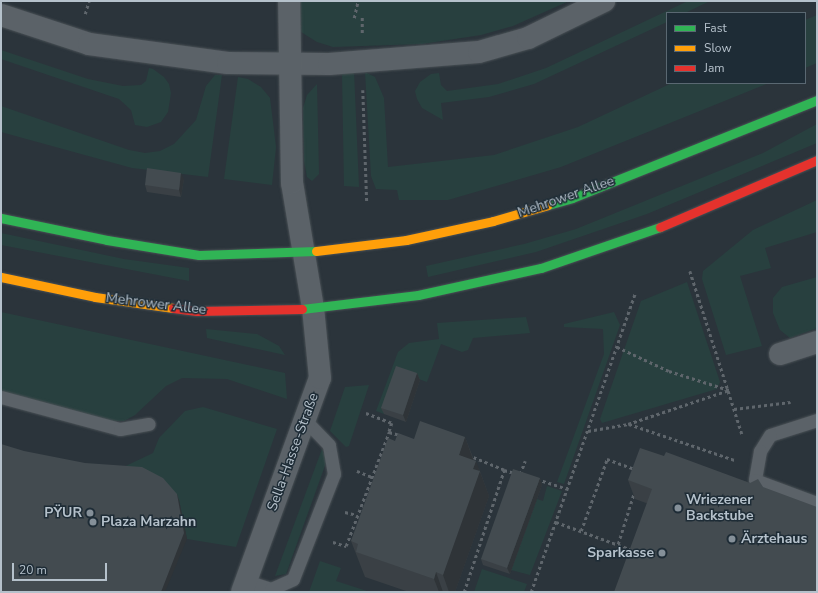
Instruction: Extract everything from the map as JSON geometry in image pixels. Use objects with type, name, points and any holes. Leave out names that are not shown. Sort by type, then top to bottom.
[{"type":"main road","name":"Mehrower Allee","points":[[1,218],[107,240],[199,255],[304,252],[406,240],[493,221],[572,198],[817,100]]},
{"type":"main road","name":"Mehrower Allee","points":[[1,277],[95,297],[197,311],[255,312],[313,308],[418,295],[540,268],[654,230],[817,160]]},
{"type":"street","points":[[289,1],[292,65],[292,183],[313,308]]},
{"type":"street","points":[[1,15],[89,44],[228,63],[292,65],[479,52],[528,38],[604,1]]},
{"type":"street","name":"Sella-Hasse-Straße","points":[[244,587],[306,421],[320,378],[313,308]]},
{"type":"street","points":[[780,354],[817,342]]},
{"type":"lane","points":[[1,397],[120,429],[149,424]]},
{"type":"lane","points":[[817,420],[770,435],[760,451],[755,480],[817,503]]},
{"type":"lane","points":[[244,587],[271,589],[293,579],[334,474],[329,445],[306,421]]},
{"type":"path","points":[[354,18],[358,1]]},
{"type":"path","points":[[362,17],[367,202]]},
{"type":"path","points":[[690,271],[729,390],[744,442]]},
{"type":"path","points":[[531,592],[635,294]]},
{"type":"path","points":[[617,347],[669,371],[729,390]]},
{"type":"path","points":[[587,431],[628,424],[729,390]]},
{"type":"path","points":[[328,540],[346,546],[392,423],[366,413]]},
{"type":"path","points":[[628,424],[720,456]]},
{"type":"path","points":[[389,432],[404,436]]},
{"type":"path","points":[[468,456],[504,470],[527,476]]},
{"type":"path","points":[[581,531],[607,459],[642,472]]},
{"type":"path","points":[[520,474],[525,461]]},
{"type":"path","points":[[464,592],[504,470]]},
{"type":"path","points":[[362,473],[372,477]]},
{"type":"path","points":[[534,478],[567,489]]},
{"type":"path","points":[[618,544],[637,486]]},
{"type":"path","points":[[556,522],[636,551]]},
{"type":"green space","points":[[295,1],[569,1],[513,26],[481,35],[422,44],[333,47],[317,42],[301,32],[298,25]]},
{"type":"green space","points":[[688,1],[710,1],[687,12],[666,12],[666,22],[534,84],[489,97],[441,103],[443,120],[422,108],[415,91],[420,82],[431,74],[439,73],[441,85],[447,91],[498,84],[546,68]]},
{"type":"green space","points":[[817,15],[817,63],[806,68],[806,20]]},
{"type":"green space","points":[[1,50],[88,79],[123,86],[141,85],[146,81],[149,68],[153,69],[164,77],[169,84],[171,93],[168,112],[161,122],[147,127],[135,125],[131,110],[119,99],[1,59]]},
{"type":"green space","points":[[354,71],[359,187],[344,186],[342,73]]},
{"type":"green space","points":[[365,72],[375,77],[384,98],[388,167],[494,155],[578,127],[670,84],[767,84],[561,167],[448,200],[399,200],[397,190],[376,189],[371,176]]},
{"type":"green space","points":[[215,75],[222,75],[208,177],[132,168],[1,132],[1,106],[129,150],[145,153],[160,151],[174,144],[196,120],[206,86]]},
{"type":"green space","points":[[238,77],[248,79],[261,87],[270,98],[276,147],[272,185],[224,179]]},
{"type":"green space","points":[[317,84],[319,174],[312,181],[307,177],[304,161],[303,108],[307,95]]},
{"type":"green space","points":[[817,124],[817,143],[647,214],[536,252],[428,277],[426,266],[524,244],[576,229],[763,153]]},
{"type":"green space","points":[[817,200],[817,232],[765,248],[771,268],[740,276],[762,346],[726,355],[702,279],[703,271],[753,230]]},
{"type":"green space","points":[[1,233],[124,259],[189,268],[189,281],[1,245]]},
{"type":"green space","points":[[817,277],[817,328],[790,338],[780,330],[773,313],[773,298],[782,287]]},
{"type":"green space","points":[[687,282],[720,382],[717,389],[602,423],[600,419],[641,301]]},
{"type":"green space","points":[[1,312],[285,373],[287,399],[227,379],[182,378],[166,386],[135,415],[124,421],[112,421],[1,391]]},
{"type":"green space","points":[[614,312],[620,325],[564,484],[557,482],[604,354],[603,329],[564,327],[564,324]]},
{"type":"green space","points":[[526,317],[530,333],[473,338],[468,350],[462,352],[441,344],[427,382],[398,372],[384,414],[376,411],[398,352],[409,343],[439,339],[437,323]]},
{"type":"green space","points":[[206,329],[257,334],[279,346],[285,355],[207,338]]},
{"type":"green space","points":[[369,385],[349,446],[346,447],[330,431],[345,387]]},
{"type":"green space","points":[[203,407],[277,429],[236,547],[187,539],[179,500],[113,472],[153,453],[159,438],[185,411]]},
{"type":"green space","points":[[322,449],[327,460],[286,574],[275,576]]},
{"type":"green space","points":[[547,486],[562,491],[530,575],[511,570],[537,499],[543,501]]},
{"type":"green space","points":[[320,561],[341,568],[336,581],[370,592],[309,592]]},
{"type":"green space","points":[[482,569],[527,584],[524,592],[474,592]]},
{"type":"building","points":[[147,168],[181,173],[179,190],[145,185]]},
{"type":"building","points":[[396,366],[417,373],[403,415],[381,408]]},
{"type":"building","points":[[420,421],[465,437],[459,455],[476,461],[473,469],[480,471],[443,575],[436,572],[434,579],[356,552],[358,544],[351,541],[388,438],[395,441],[398,433],[414,439]]},
{"type":"building","name":"Plaza Marzahn","points":[[1,444],[24,451],[85,463],[142,467],[163,478],[177,494],[184,533],[161,592],[1,592]]},
{"type":"building","name":"Ärztehaus","points":[[640,448],[664,456],[666,452],[750,483],[758,479],[763,487],[817,507],[817,592],[614,592],[652,489],[628,480]]},
{"type":"building","points":[[513,469],[540,478],[507,568],[481,559]]},
{"type":"traffic: fast","points":[[548,205],[572,198],[817,100]]},
{"type":"traffic: fast","points":[[1,218],[107,240],[199,255],[316,251]]},
{"type":"traffic: fast","points":[[302,309],[418,295],[541,268],[660,227]]},
{"type":"traffic: slow","points":[[316,251],[406,240],[493,221],[548,205]]},
{"type":"traffic: slow","points":[[1,277],[95,297],[173,308]]},
{"type":"traffic: jam","points":[[660,227],[817,160]]},
{"type":"traffic: jam","points":[[173,308],[197,311],[302,309]]},
{"type":"place","name":"Wriezener Backstube","points":[[678,508]]},
{"type":"place","name":"PŸUR","points":[[90,513]]},
{"type":"place","name":"Plaza Marzahn","points":[[93,522]]},
{"type":"place","name":"Ärztehaus","points":[[732,539]]},
{"type":"place","name":"Sparkasse","points":[[662,553]]}]
